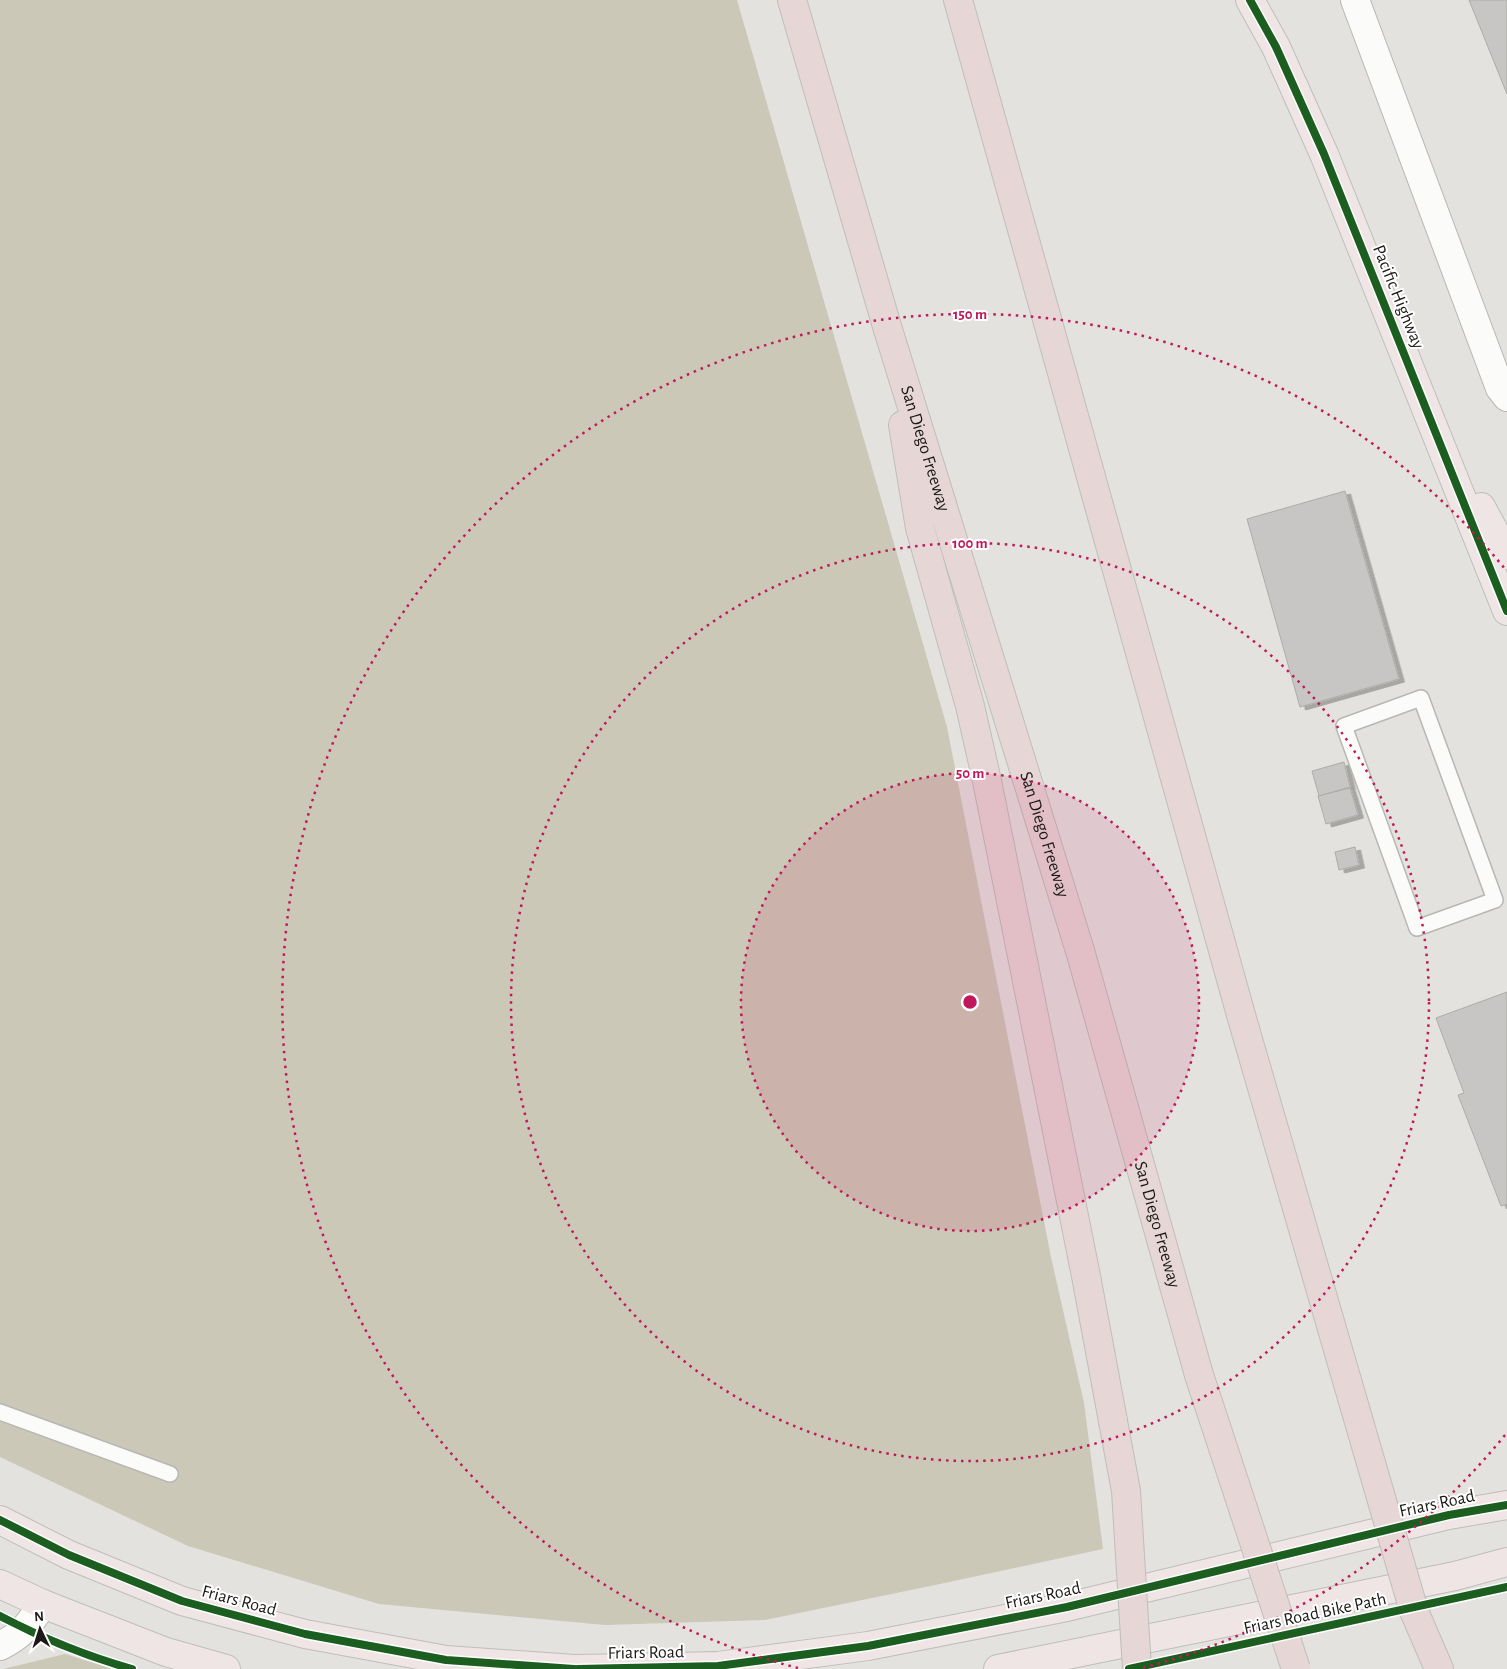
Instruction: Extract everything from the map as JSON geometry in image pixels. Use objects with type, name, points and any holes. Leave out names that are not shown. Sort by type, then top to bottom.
[{"type":"highway","name":"San Diego Freeway","points":[[792,0],[886,323],[1081,954],[1199,1375],[1296,1669]]},
{"type":"highway","points":[[958,0],[1243,1022],[1430,1669]]},
{"type":"highway","points":[[886,323],[920,528],[970,706],[987,781],[1086,1276],[1126,1491],[1137,1669]]},
{"type":"highway","points":[[1414,1611],[1439,1669]]},
{"type":"main road","name":"Pacific Highway","points":[[1250,0],[1276,47],[1324,154],[1507,611]]},
{"type":"main road","points":[[1429,416],[1496,532],[1507,556]]},
{"type":"main road","name":"Friars Road","points":[[0,1520],[69,1556],[182,1601],[305,1634],[446,1660],[576,1669],[718,1666],[868,1646],[1067,1607],[1449,1515],[1507,1505]]},
{"type":"main road","points":[[998,1669],[1455,1576],[1507,1562]]},
{"type":"main road","points":[[0,1584],[43,1604],[166,1652],[226,1669]]},
{"type":"street","points":[[1355,0],[1500,388],[1507,397]]},
{"type":"street","points":[[0,1646],[14,1639],[26,1629],[43,1604]]},
{"type":"lane","points":[[1421,698],[1477,851],[1494,900],[1417,928],[1344,726],[1421,698]]},
{"type":"lane","points":[[0,1412],[170,1474]]},
{"type":"shaded area","points":[[0,0],[737,0],[947,727],[1051,1257],[1084,1403],[1103,1549],[765,1620],[605,1625],[379,1604],[188,1546],[0,1457]]},
{"type":"shaded area","points":[[65,1654],[113,1669],[3,1669]]},
{"type":"building","points":[[1469,0],[1507,0],[1507,94]]},
{"type":"building","points":[[1345,491],[1399,679],[1300,707],[1247,519]]},
{"type":"building","points":[[1344,762],[1350,787],[1319,796],[1312,771]]},
{"type":"building","points":[[1350,788],[1358,815],[1326,824],[1318,796]]},
{"type":"building","points":[[1355,847],[1359,865],[1339,870],[1335,852]]},
{"type":"building","points":[[1507,992],[1507,1204],[1501,1206],[1458,1095],[1464,1093],[1436,1018]]},
{"type":"cycle path","points":[[1250,0],[1276,47],[1324,154],[1507,611]]},
{"type":"cycle path","points":[[578,1669],[718,1666],[868,1646],[1067,1607],[1449,1515],[1507,1505]]},
{"type":"cycle path","points":[[0,1520],[69,1555],[182,1601],[305,1634],[446,1660],[574,1669]]},
{"type":"cycle path","name":"Friars Road Bike Path","points":[[1129,1669],[1507,1587]]},
{"type":"cycle path","points":[[0,1616],[64,1646],[132,1669]]}]
